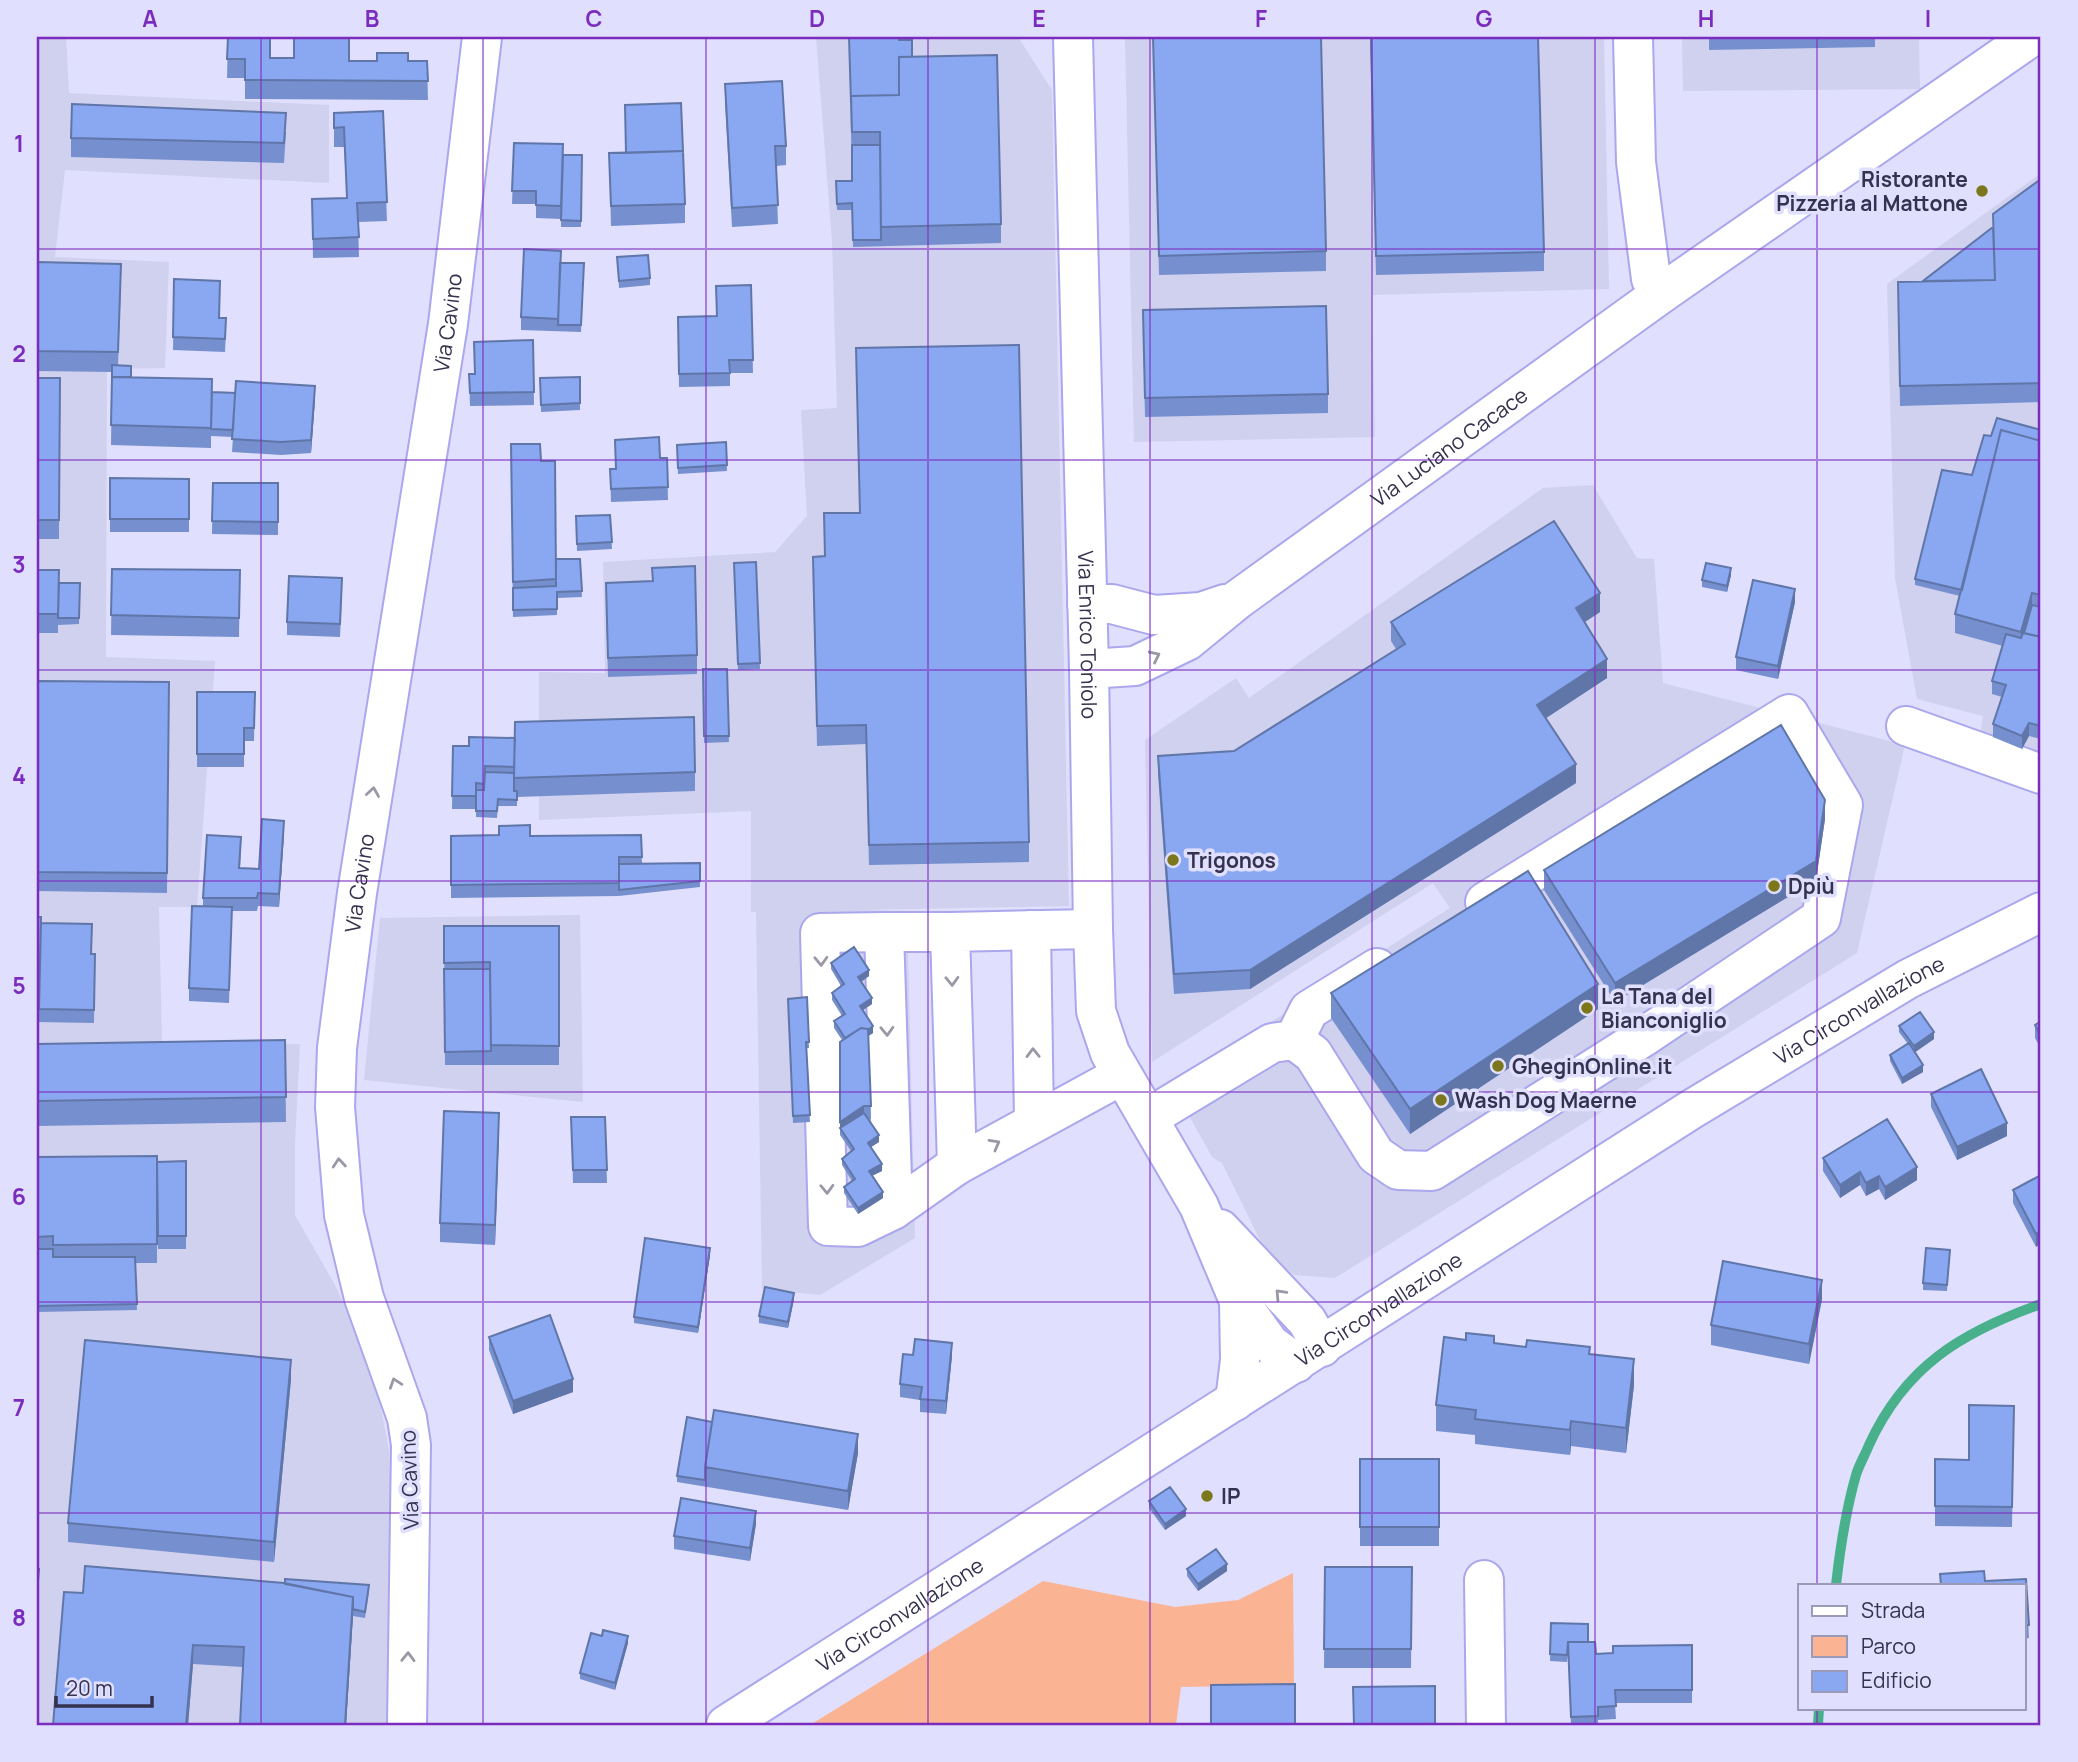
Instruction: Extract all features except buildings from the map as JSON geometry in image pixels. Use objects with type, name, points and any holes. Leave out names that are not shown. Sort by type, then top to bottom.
[{"type":"street","name":"Via Cavino","points":[[407,1725],[411,1445],[407,1418],[364,1298],[344,1215],[335,1107],[337,1048],[357,893],[448,324],[482,37]]},
{"type":"street","points":[[1633,37],[1636,162],[1651,279],[1662,293]]},
{"type":"street","name":"Via Luciano Cacace","points":[[1089,670],[1135,666],[1187,641],[1237,600],[1662,293],[2031,37]]},
{"type":"street","name":"Via Enrico Toniolo","points":[[1069,42],[1089,670],[1096,1011],[1110,1053],[1199,1206],[1239,1301],[1270,1345],[1309,1355],[1307,1321],[1199,1206]]},
{"type":"street","name":"Via Luciano Cacace","points":[[1087,604],[1112,604],[1154,615],[1180,615],[1201,612],[1237,600]]},
{"type":"street","points":[[1148,1118],[1272,1043],[1294,1040],[1313,1054],[1376,1155],[1398,1170],[1432,1171],[1645,1036],[1821,918],[1843,805],[1789,714],[1452,922]]},
{"type":"street","points":[[1906,726],[2041,774]]},
{"type":"street","name":"Via Circonvallazione","points":[[726,1725],[1692,1110],[1908,979],[2041,912]]},
{"type":"street","points":[[1093,929],[820,933],[828,1226],[858,1227],[893,1210],[957,1165],[1122,1075]]},
{"type":"street","points":[[1031,930],[1034,1121]]},
{"type":"street","points":[[884,932],[893,1210]]},
{"type":"street","points":[[950,932],[957,1165]]},
{"type":"street","points":[[1294,1040],[1309,1010],[1405,951]]},
{"type":"street","name":"Via Enrico Toniolo","points":[[1235,1401],[1240,1360],[1239,1301]]},
{"type":"street","points":[[1484,1580],[1486,1725]]},
{"type":"shaded area","points":[[37,37],[66,37],[69,93],[329,105],[329,183],[65,170],[55,257],[169,262],[165,368],[107,369],[106,657],[215,661],[197,907],[159,907],[162,1043],[300,1044],[295,1215],[335,1285],[373,1367],[389,1450],[393,1597],[388,1725],[37,1725]]},
{"type":"shaded area","points":[[816,37],[1018,37],[1052,90],[1069,906],[858,910],[907,911],[915,1238],[820,1295],[762,1289],[756,912],[751,912],[751,811],[539,820],[539,672],[605,673],[603,562],[775,552],[807,516],[801,410],[837,408],[832,241]]},
{"type":"shaded area","points":[[1125,37],[1604,37],[1609,289],[1372,295],[1375,437],[1134,442]]},
{"type":"shaded area","points":[[1682,37],[1919,37],[1920,89],[1683,91]]},
{"type":"shaded area","points":[[2041,173],[2041,762],[1979,742],[1983,716],[1917,699],[1895,578],[1887,284]]},
{"type":"shaded area","points":[[1593,485],[1637,558],[1654,559],[1663,683],[1905,745],[1857,953],[1335,1278],[1295,1275],[1277,1264],[1265,1250],[1222,1163],[1212,1157],[1172,1085],[1450,908],[1433,883],[1152,1062],[1145,740],[1236,678],[1249,698],[1543,488]]},
{"type":"shaded area","points":[[580,915],[583,1102],[364,1080],[380,918]]},
{"type":"green space","points":[[1293,1573],[1294,1685],[1181,1687],[1176,1725],[810,1725],[1043,1581],[1175,1607],[1238,1600]]},
{"type":"waterway","points":[[1836,1584],[1856,1475],[1883,1417],[1918,1373],[1939,1355],[1986,1327],[2041,1304]]},
{"type":"waterway","points":[[1818,1725],[1819,1710]]},
{"type":"place","name":"Ristorante Pizzeria al Mattone","points":[[1982,191]]},
{"type":"place","name":"Trigonos","points":[[1173,860]]},
{"type":"place","name":"Dpiù","points":[[1774,886]]},
{"type":"place","name":"La Tana del Bianconiglio","points":[[1587,1008]]},
{"type":"place","name":"GheginOnline.it","points":[[1498,1066]]},
{"type":"place","name":"Wash Dog Maerne","points":[[1441,1100]]},
{"type":"place","name":"IP","points":[[1207,1496]]}]
